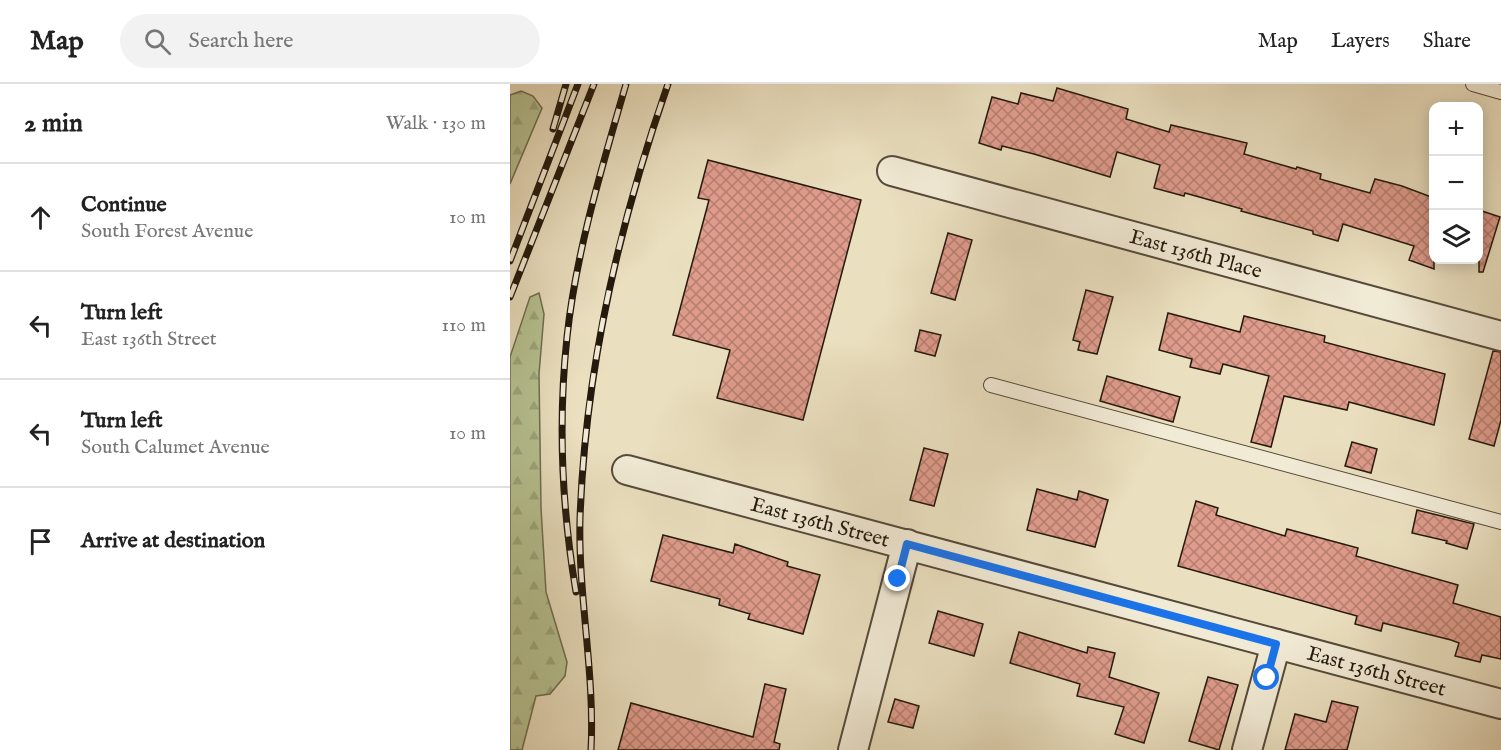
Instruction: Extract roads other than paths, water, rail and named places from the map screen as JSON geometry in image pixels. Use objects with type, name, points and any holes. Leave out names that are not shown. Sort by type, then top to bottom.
[{"type":"street","name":"East 136th Place","points":[[892,171],[1501,336]]},
{"type":"street","name":"East 136th Street","points":[[627,470],[1501,704]]},
{"type":"street","points":[[853,750],[907,544]]},
{"type":"street","points":[[1247,750],[1276,644]]},
{"type":"lane","points":[[1473,84],[1501,92]]},
{"type":"lane","points":[[991,385],[1501,522]]},
{"type":"railway","points":[[553,129],[566,84]]},
{"type":"railway","points":[[510,261],[578,84]]},
{"type":"railway","points":[[510,297],[594,84]]},
{"type":"railway","points":[[576,592],[567,529],[563,465],[562,433],[567,337],[583,241],[626,84]]},
{"type":"railway","points":[[591,750],[591,692],[580,548],[583,463],[589,407],[597,352],[620,244],[634,190],[668,84]]}]
